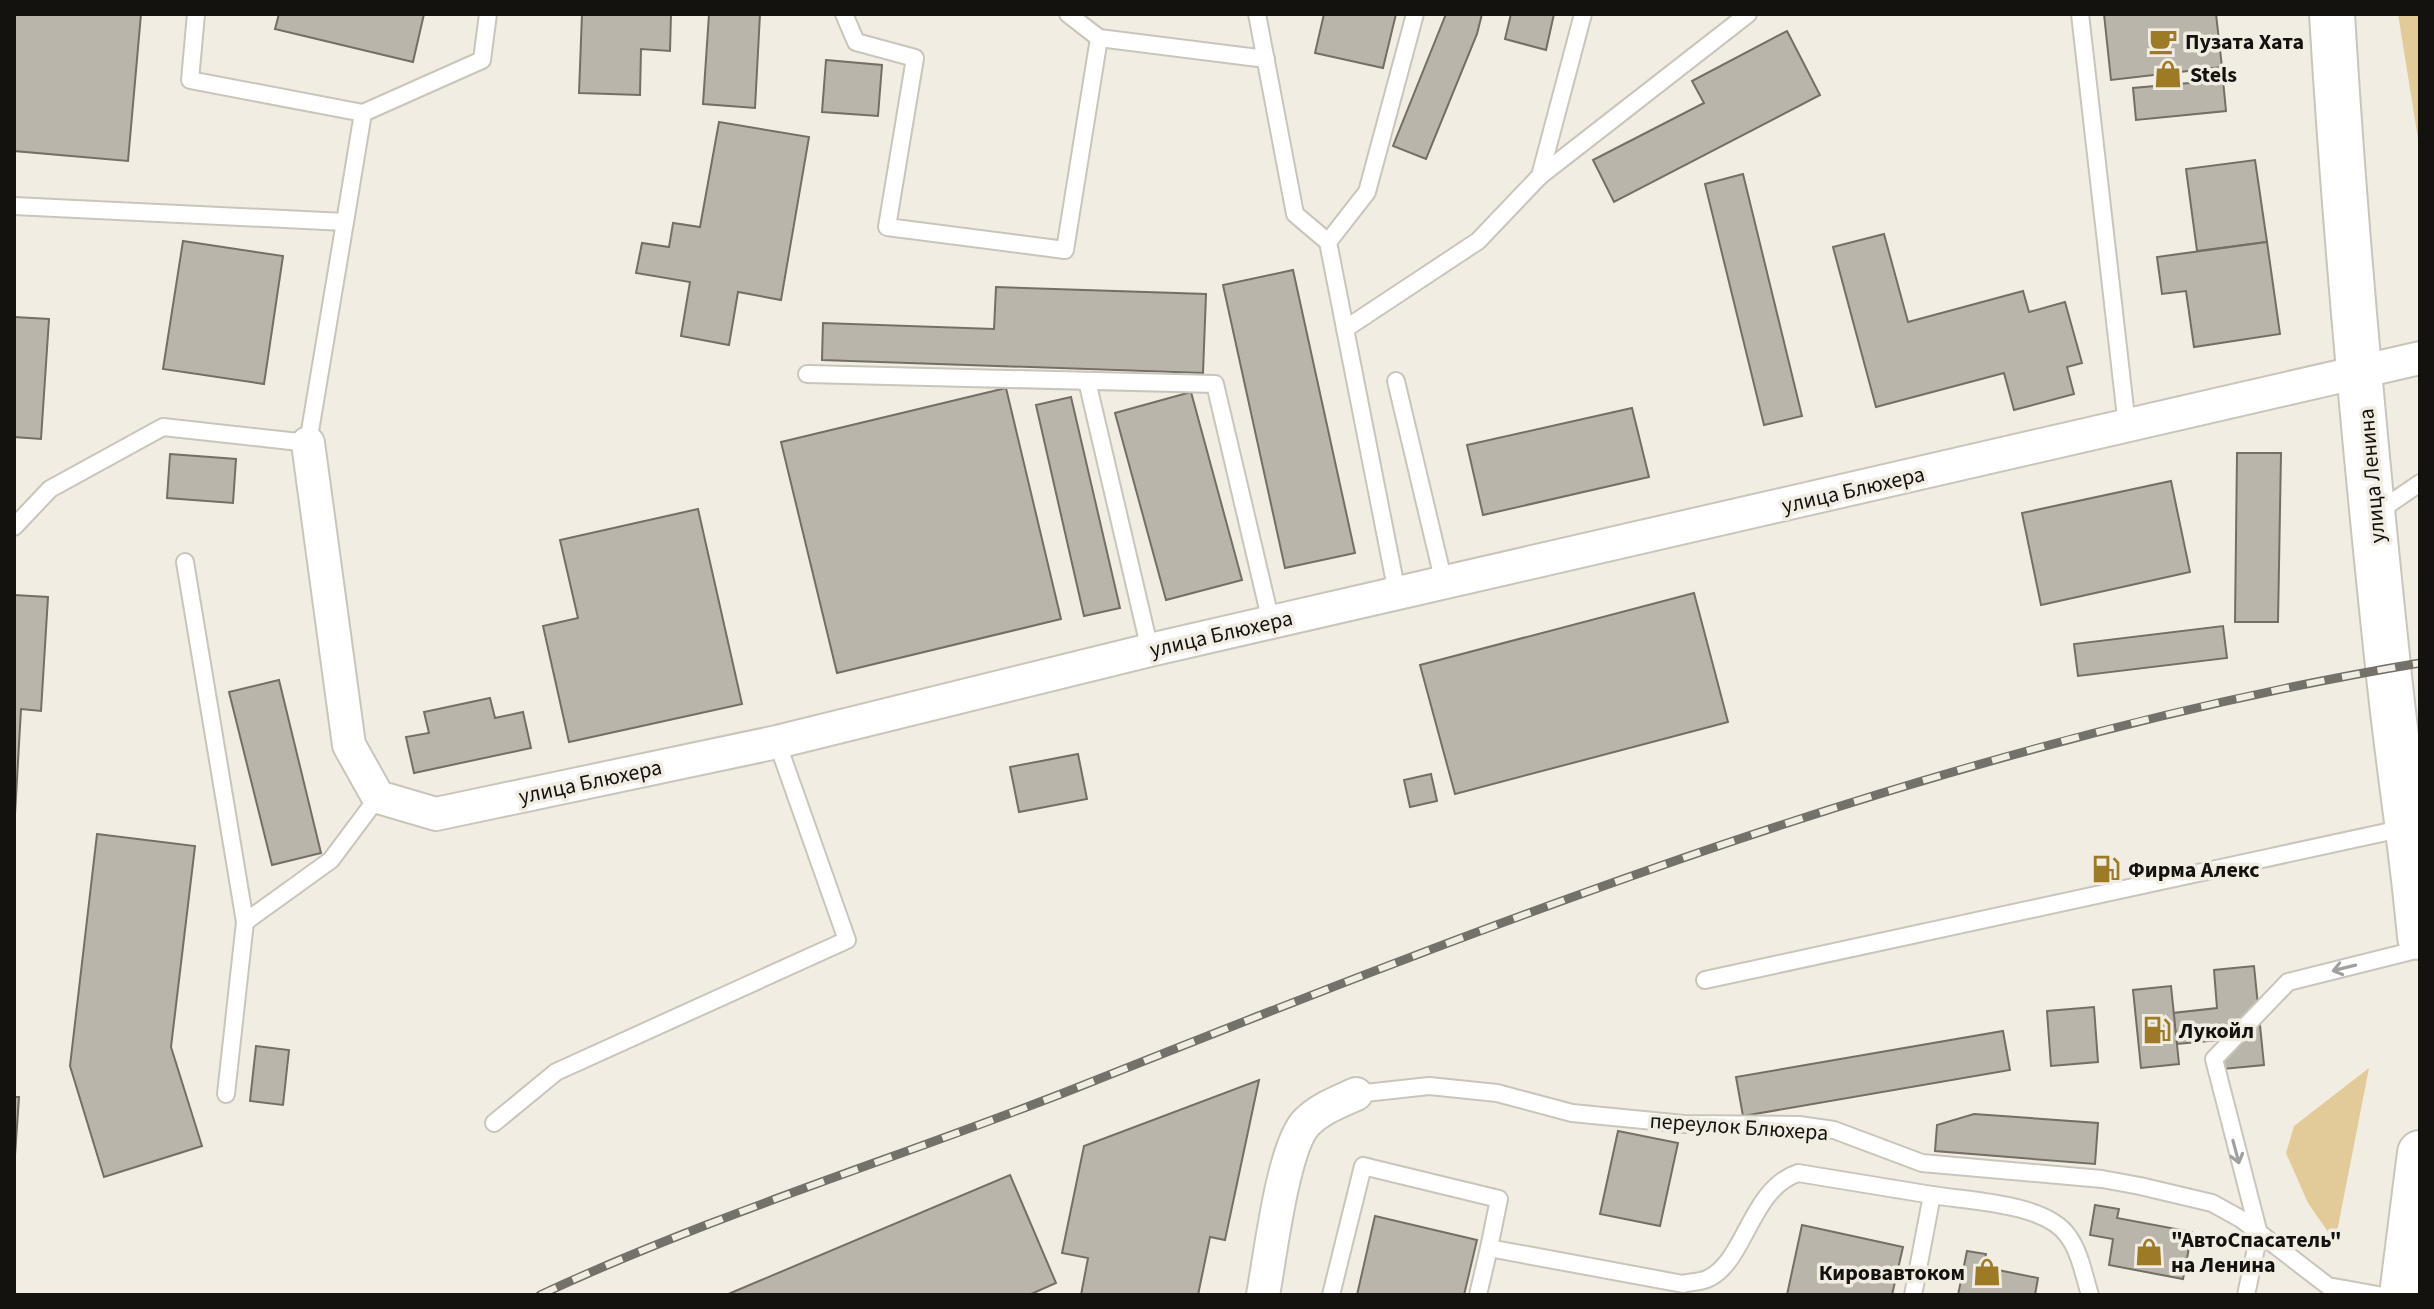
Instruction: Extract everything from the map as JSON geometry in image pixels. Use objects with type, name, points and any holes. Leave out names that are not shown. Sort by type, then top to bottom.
[{"type":"main road","name":"улица Ленина","points":[[2332,14],[2346,251],[2361,372],[2388,668],[2410,827],[2420,937]]},
{"type":"main road","points":[[2402,1295],[2420,1153]]},
{"type":"street","name":"улица Блюхера","points":[[378,797],[436,814],[777,742],[1150,650],[2420,358]]},
{"type":"street","points":[[308,443],[349,745],[378,797]]},
{"type":"street","points":[[1263,1295],[1291,1150],[1305,1123],[1328,1106],[1356,1094]]},
{"type":"lane","points":[[196,14],[190,80],[363,113],[482,60],[488,14]]},
{"type":"lane","points":[[844,14],[856,42],[915,58],[887,227],[1065,250],[1099,38]]},
{"type":"lane","points":[[1068,14],[1099,38],[1266,59]]},
{"type":"lane","points":[[1257,14],[1295,214],[1328,242],[1397,593]]},
{"type":"lane","points":[[1328,242],[1367,192],[1415,14]]},
{"type":"lane","points":[[1540,176],[1583,14]]},
{"type":"lane","points":[[1345,329],[1478,241],[1540,176],[1748,14]]},
{"type":"lane","points":[[2080,14],[2127,426]]},
{"type":"lane","points":[[14,527],[50,489],[163,427],[308,443],[363,113]]},
{"type":"lane","points":[[14,206],[345,222]]},
{"type":"lane","points":[[807,374],[1215,384],[1271,622]]},
{"type":"lane","points":[[1087,381],[1150,650]]},
{"type":"lane","points":[[1396,381],[1444,583]]},
{"type":"lane","points":[[2375,514],[2420,483]]},
{"type":"lane","points":[[185,562],[245,922],[226,1094]]},
{"type":"lane","points":[[494,1123],[556,1072],[847,940],[777,742]]},
{"type":"lane","points":[[245,922],[331,860],[378,797]]},
{"type":"lane","points":[[1705,980],[2410,827]]},
{"type":"lane","points":[[2246,1295],[2259,1234],[2214,1059],[2288,982],[2420,949]]},
{"type":"lane","name":"переулок Блюхера","points":[[1356,1094],[1429,1086],[1497,1093],[1586,1114],[1684,1124],[1799,1125],[1834,1130],[1922,1163],[2102,1179],[2212,1203],[2241,1219],[2328,1286],[2378,1295]]},
{"type":"lane","points":[[1331,1295],[1363,1166],[1499,1199],[1478,1295]]},
{"type":"lane","points":[[1489,1248],[1683,1284],[1707,1280],[1720,1270],[1782,1179],[1798,1173],[2039,1214],[2063,1228],[2071,1239],[2090,1295]]},
{"type":"lane","points":[[1913,1295],[1932,1195]]},
{"type":"shaded area","points":[[2398,14],[2420,14],[2420,151]]},
{"type":"shaded area","points":[[2369,1068],[2335,1242],[2308,1203],[2286,1153],[2294,1126]]},
{"type":"building","points":[[14,14],[141,14],[128,161],[14,151]]},
{"type":"building","points":[[279,14],[424,14],[413,62],[275,29]]},
{"type":"building","points":[[582,14],[671,14],[670,51],[641,49],[640,95],[579,93]]},
{"type":"building","points":[[709,14],[760,14],[755,108],[703,104]]},
{"type":"building","points":[[1324,14],[1396,14],[1383,68],[1315,53]]},
{"type":"building","points":[[1446,14],[1482,14],[1477,34],[1426,159],[1393,146]]},
{"type":"building","points":[[1511,14],[1554,14],[1546,50],[1505,39]]},
{"type":"building","name":"Пузата Хата","points":[[2104,14],[2216,14],[2222,67],[2111,80]]},
{"type":"building","points":[[1787,31],[1820,95],[1614,202],[1593,160],[1704,103],[1692,81]]},
{"type":"building","points":[[826,60],[882,65],[878,116],[822,112]]},
{"type":"building","points":[[2223,80],[2226,111],[2136,120],[2133,88]]},
{"type":"building","points":[[719,122],[809,137],[781,300],[738,292],[729,345],[681,336],[690,282],[636,273],[642,243],[669,247],[673,223],[700,227]]},
{"type":"building","points":[[2255,160],[2267,242],[2197,251],[2186,169]]},
{"type":"building","points":[[1743,174],[1802,416],[1764,425],[1705,184]]},
{"type":"building","points":[[1884,234],[1908,322],[2023,291],[2029,312],[2065,302],[2082,363],[2067,367],[2074,394],[2014,410],[2004,373],[1876,407],[1833,247]]},
{"type":"building","points":[[183,241],[283,256],[264,384],[163,369]]},
{"type":"building","points":[[2267,242],[2280,334],[2194,347],[2186,291],[2162,294],[2157,257]]},
{"type":"building","points":[[1293,270],[1355,553],[1285,568],[1223,285]]},
{"type":"building","points":[[996,287],[1206,294],[1203,373],[822,360],[823,323],[994,329]]},
{"type":"building","points":[[14,317],[49,319],[41,439],[14,437]]},
{"type":"building","points":[[1006,388],[1061,619],[837,673],[781,442]]},
{"type":"building","points":[[1191,392],[1242,580],[1166,600],[1115,413]]},
{"type":"building","points":[[1071,397],[1120,608],[1084,616],[1036,405]]},
{"type":"building","points":[[1632,408],[1649,477],[1483,515],[1467,445]]},
{"type":"building","points":[[2237,453],[2281,453],[2278,622],[2235,622]]},
{"type":"building","points":[[170,454],[236,459],[233,503],[167,498]]},
{"type":"building","points":[[2171,481],[2190,572],[2041,605],[2022,513]]},
{"type":"building","points":[[698,509],[742,704],[569,742],[543,626],[578,618],[560,540]]},
{"type":"building","points":[[1694,593],[1728,722],[1455,794],[1420,665]]},
{"type":"building","points":[[14,595],[48,597],[41,711],[21,709],[14,832]]},
{"type":"building","points":[[2223,626],[2227,658],[2078,676],[2074,644]]},
{"type":"building","points":[[279,680],[321,853],[272,865],[229,692]]},
{"type":"building","points":[[490,698],[495,718],[523,712],[531,748],[414,773],[406,737],[429,733],[424,712]]},
{"type":"building","points":[[1078,754],[1087,799],[1019,812],[1010,767]]},
{"type":"building","points":[[1431,774],[1437,801],[1410,807],[1404,780]]},
{"type":"building","points":[[97,834],[195,846],[171,1047],[202,1146],[104,1177],[70,1066]]},
{"type":"building","points":[[2254,966],[2264,1065],[2223,1069],[2220,1040],[2177,1044],[2173,1013],[2217,1008],[2214,970]]},
{"type":"building","points":[[2171,986],[2179,1064],[2141,1068],[2133,990]]},
{"type":"building","points":[[2094,1007],[2098,1062],[2051,1066],[2047,1011]]},
{"type":"building","points":[[2003,1031],[2010,1070],[1743,1116],[1736,1077]]},
{"type":"building","points":[[256,1046],[289,1050],[283,1105],[250,1101]]},
{"type":"building","points":[[1259,1080],[1225,1240],[1210,1237],[1198,1295],[1081,1295],[1088,1258],[1062,1253],[1084,1146]]},
{"type":"building","points":[[14,1097],[19,1097],[14,1170]]},
{"type":"building","points":[[1974,1114],[2098,1123],[2095,1164],[1935,1151],[1937,1125]]},
{"type":"building","points":[[1618,1131],[1678,1143],[1660,1226],[1600,1214]]},
{"type":"building","points":[[1010,1175],[1056,1283],[1029,1295],[726,1295]]},
{"type":"building","name":"\"АвтоСпасатель\" на Ленина","points":[[2095,1205],[2119,1209],[2117,1218],[2192,1232],[2183,1279],[2109,1265],[2113,1239],[2090,1235]]},
{"type":"building","points":[[1375,1216],[1477,1240],[1464,1295],[1357,1295]]},
{"type":"building","points":[[1802,1225],[1903,1247],[1892,1295],[1787,1295]]},
{"type":"building","name":"Кировавтоком","points":[[1967,1251],[1986,1254],[1983,1267],[2038,1278],[2035,1295],[1958,1295]]},
{"type":"railway","points":[[540,1295],[737,1213],[1005,1115],[1401,961],[1735,840],[2074,738],[2246,697],[2420,663]]},
{"type":"place","name":"Пузата Хата","points":[[2163,41]]},
{"type":"place","name":"Stels","points":[[2168,74]]},
{"type":"place","name":"Фирма Алекс","points":[[2106,869]]},
{"type":"place","name":"Лукойл","points":[[2157,1030]]},
{"type":"place","name":"\"АвтоСпасатель\" на Ленина","points":[[2149,1252]]},
{"type":"place","name":"Кировавтоком","points":[[1987,1272]]}]
